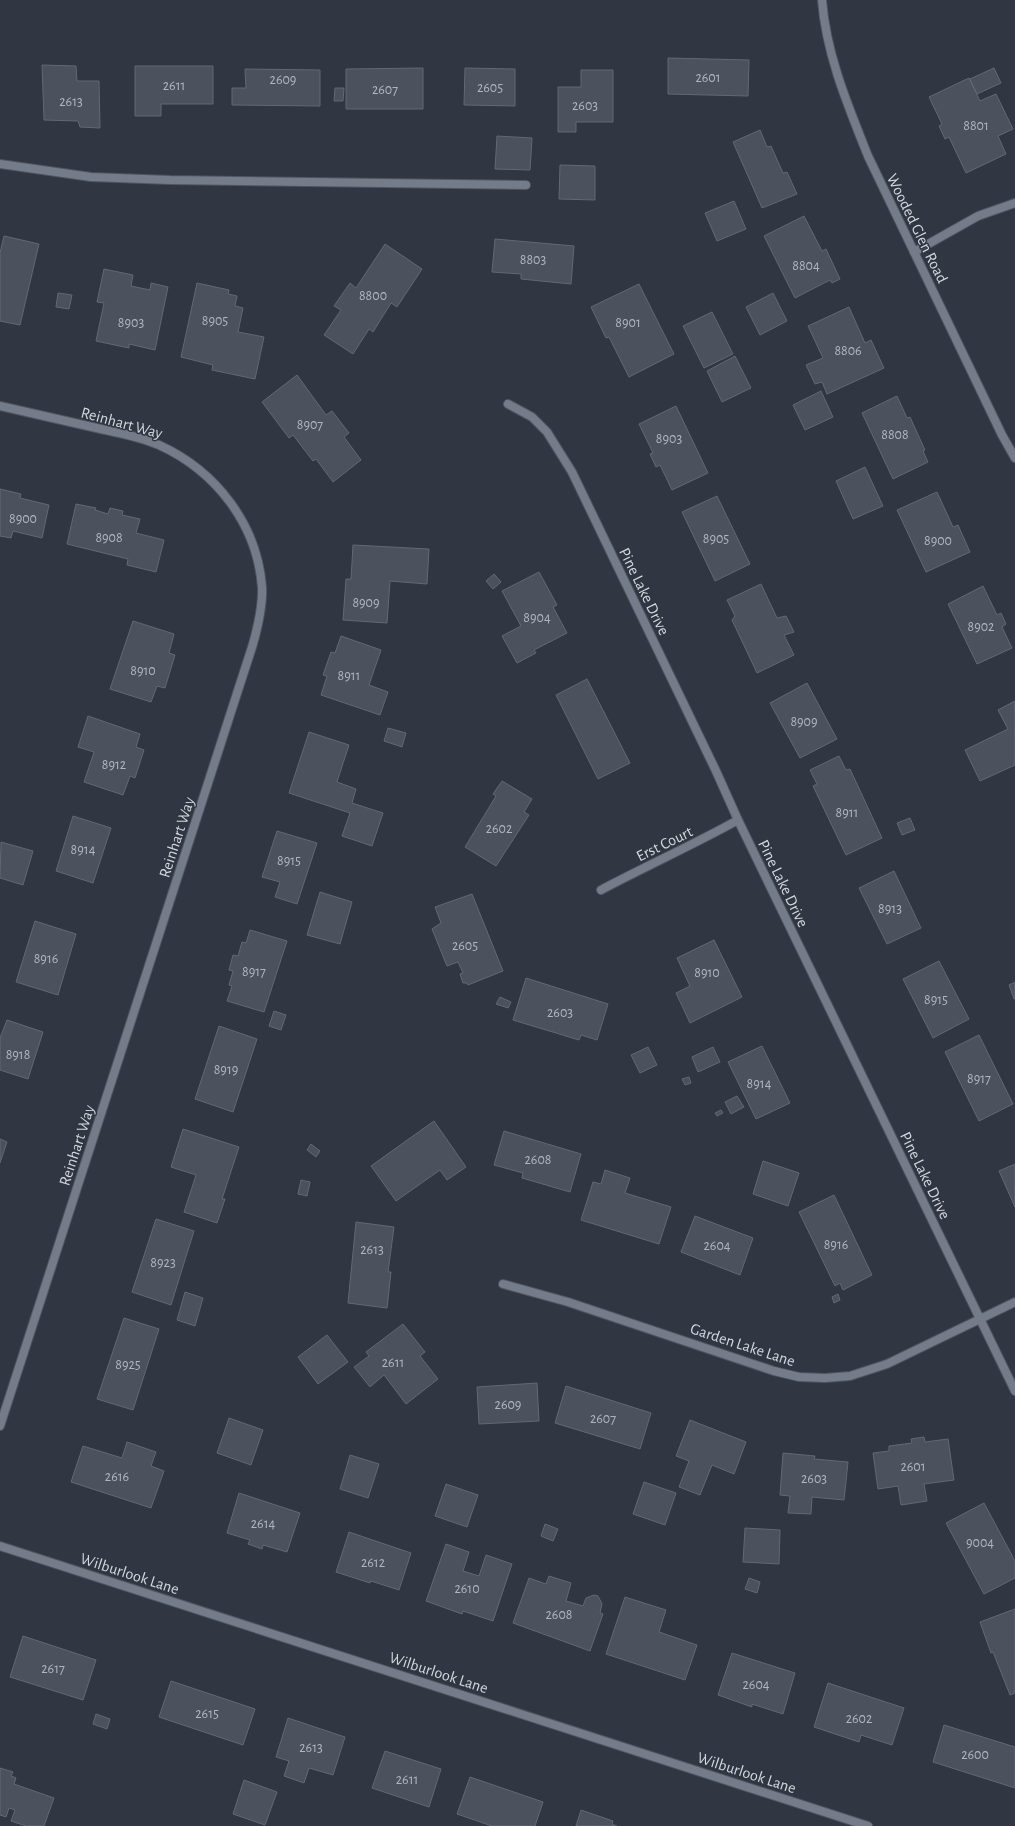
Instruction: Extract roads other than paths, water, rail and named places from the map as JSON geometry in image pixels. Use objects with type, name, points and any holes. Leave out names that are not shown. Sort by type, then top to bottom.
[{"type":"street","name":"Wooded Glen Road","points":[[822,0],[833,62],[852,118],[868,156],[1002,435],[1015,458]]},
{"type":"street","points":[[0,164],[91,177],[170,180],[526,185]]},
{"type":"street","points":[[914,252],[978,216],[1015,203]]},
{"type":"street","name":"Pine Lake Drive","points":[[508,404],[532,417],[547,432],[572,472],[716,770],[738,820],[1015,1392]]},
{"type":"street","name":"Reinhart Way","points":[[0,406],[127,435],[158,444],[182,456],[204,473],[223,492],[240,514],[251,539],[259,564],[262,589],[260,620],[253,644],[0,1426]]},
{"type":"street","name":"Erst Court","points":[[601,890],[662,858],[703,840],[738,820]]},
{"type":"street","name":"Garden Lake Lane","points":[[503,1284],[568,1302],[774,1370],[799,1377],[825,1378],[850,1376],[887,1364],[1015,1302]]},
{"type":"street","name":"Wilburlook Lane","points":[[0,1546],[868,1826]]}]
